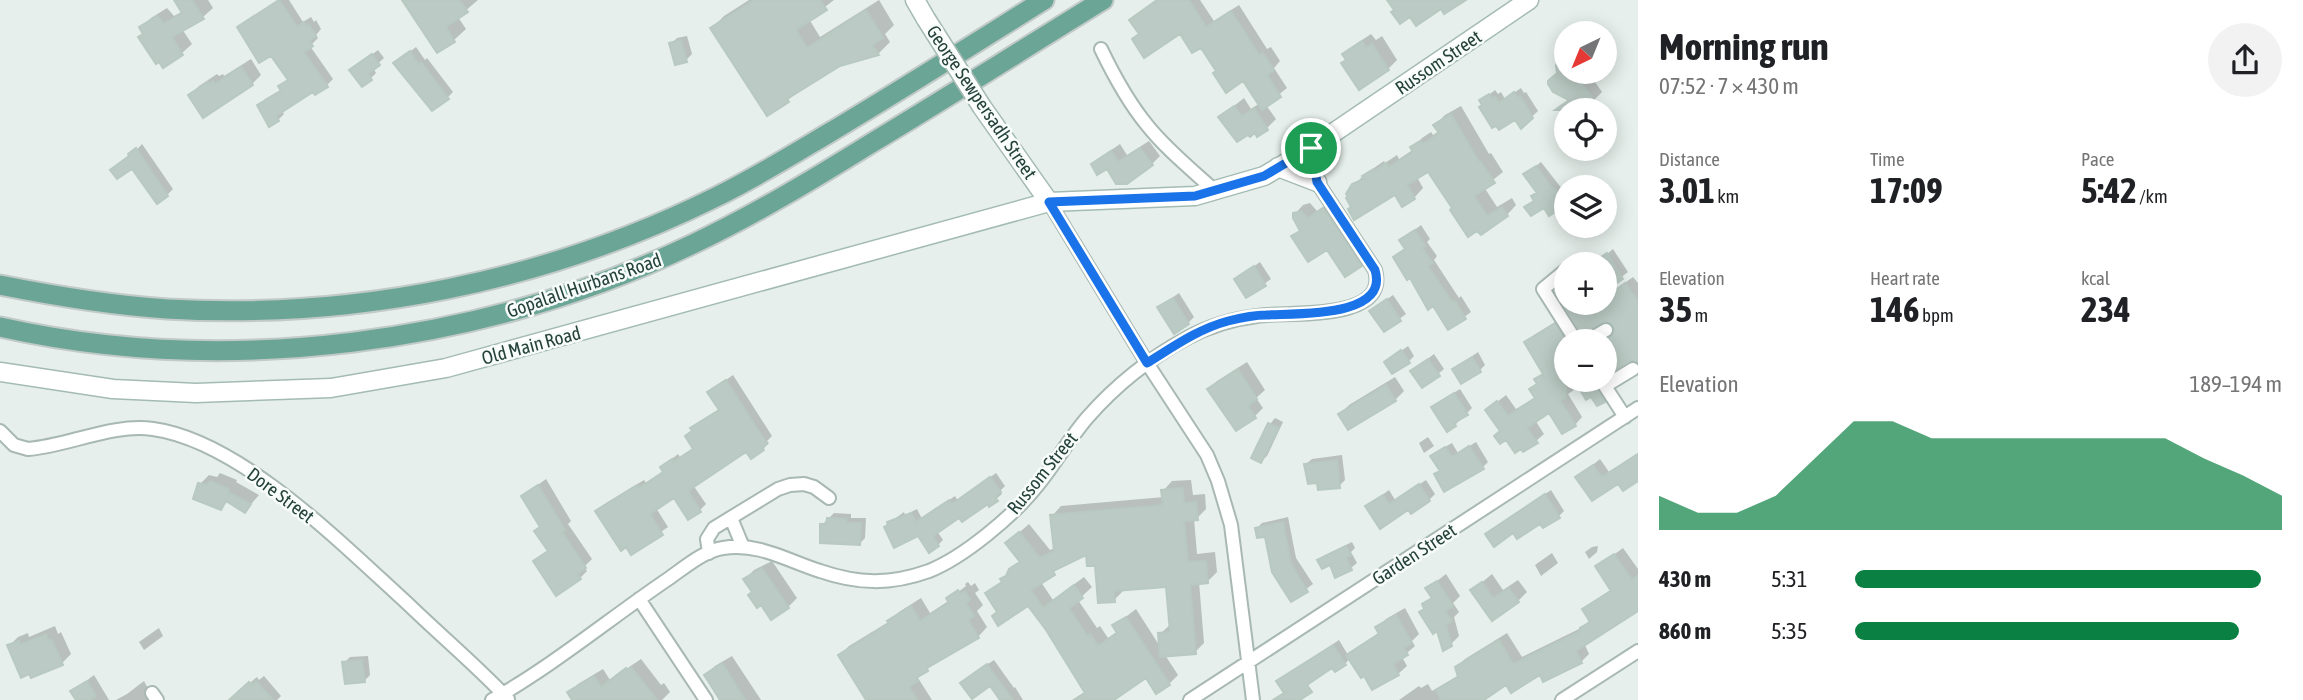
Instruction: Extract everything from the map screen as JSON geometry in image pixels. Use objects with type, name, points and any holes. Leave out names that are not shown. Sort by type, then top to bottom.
[{"type":"main road","name":"Gopalall Hurbans Road","points":[[0,285],[99,302],[165,309],[281,310],[432,293],[540,266],[669,219],[756,176],[1044,0]]},
{"type":"main road","name":"Gopalall Hurbans Road","points":[[0,327],[94,343],[155,348],[292,348],[429,331],[510,312],[563,296],[657,261],[767,207],[1103,0]]},
{"type":"street","name":"George Sewpersadh Street","points":[[915,0],[982,107],[1049,202],[1147,363],[1207,455],[1224,497],[1231,525],[1253,700]]},
{"type":"street","name":"Russom Street","points":[[1049,202],[1195,196],[1264,176],[1311,148],[1529,0]]},
{"type":"street","points":[[1101,49],[1116,80],[1147,125],[1214,190]]},
{"type":"street","name":"Russom Street","points":[[501,698],[639,599],[719,548],[743,547],[776,554],[820,572],[851,580],[876,582],[899,581],[950,561],[1020,505],[1088,417],[1109,395],[1147,363],[1185,339],[1226,322],[1261,315],[1343,310],[1363,302],[1371,293],[1377,277],[1375,270],[1317,182],[1311,148]]},
{"type":"street","points":[[1278,167],[1317,182]]},
{"type":"street","name":"Old Main Road","points":[[1,376],[113,389],[196,393],[331,388],[458,365],[1049,202]]},
{"type":"street","points":[[1554,280],[1543,289],[1554,306]]},
{"type":"street","points":[[1617,376],[1633,369]]},
{"type":"street","points":[[1609,392],[1625,417]]},
{"type":"street","name":"Garden Street","points":[[1190,700],[1638,408]]},
{"type":"street","name":"Dore Street","points":[[0,431],[15,445],[28,449],[124,430],[153,429],[175,434],[234,461],[322,526],[501,698]]},
{"type":"street","points":[[709,553],[708,539],[711,530],[778,489],[790,485],[809,486],[829,498]]},
{"type":"street","points":[[731,518],[743,547]]},
{"type":"street","points":[[639,599],[706,700]]},
{"type":"street","points":[[1562,700],[1638,651]]},
{"type":"building","points":[[174,0],[192,0],[204,19],[172,37],[183,55],[163,68],[159,62],[156,64],[138,37],[143,34],[139,27],[157,16],[164,24],[182,13]]},
{"type":"building","points":[[279,0],[297,27],[304,22],[316,36],[309,41],[313,46],[304,52],[328,87],[315,95],[313,92],[276,116],[279,121],[269,127],[257,105],[281,91],[278,86],[288,80],[271,56],[259,63],[237,27]]},
{"type":"building","points":[[402,0],[459,0],[468,12],[446,27],[455,42],[437,53]]},
{"type":"building","points":[[754,0],[820,0],[827,10],[796,30],[807,48],[866,10],[883,38],[872,45],[879,55],[840,66],[787,99],[789,102],[767,116],[710,28]]},
{"type":"building","points":[[1157,0],[1189,0],[1206,27],[1231,11],[1259,55],[1263,53],[1274,70],[1267,75],[1281,97],[1262,110],[1243,81],[1226,93],[1201,48],[1192,53],[1180,34],[1144,58],[1132,39],[1139,34],[1129,20]]},
{"type":"building","points":[[1387,0],[1466,0],[1444,14],[1441,9],[1416,26],[1410,17],[1400,24],[1391,12],[1394,10]]},
{"type":"building","points":[[681,40],[687,62],[675,65],[669,43]]},
{"type":"building","points":[[1362,41],[1366,48],[1372,44],[1389,70],[1359,90],[1341,63],[1346,60],[1342,54]]},
{"type":"building","points":[[410,51],[449,99],[432,111],[393,63]]},
{"type":"building","points":[[372,54],[380,65],[368,74],[372,80],[362,87],[349,70]]},
{"type":"building","points":[[241,67],[253,85],[203,118],[188,95],[208,82],[209,84],[213,81],[215,84]]},
{"type":"building","points":[[1554,76],[1554,84],[1582,84],[1592,98],[1565,98],[1553,92],[1548,81]]},
{"type":"building","points":[[1514,92],[1518,98],[1520,96],[1533,118],[1521,129],[1515,120],[1499,130],[1496,126],[1492,128],[1479,107],[1482,105],[1479,100],[1489,94],[1499,103]]},
{"type":"building","points":[[1234,106],[1242,116],[1254,108],[1268,130],[1257,137],[1255,133],[1250,137],[1248,135],[1237,142],[1218,117]]},
{"type":"building","points":[[1451,114],[1479,162],[1495,183],[1474,196],[1487,216],[1502,207],[1508,216],[1481,235],[1477,231],[1468,237],[1428,172],[1407,185],[1415,199],[1402,207],[1395,195],[1354,220],[1346,198],[1352,184],[1364,179],[1362,176],[1374,169],[1375,171],[1386,163],[1389,167],[1413,152],[1410,147],[1420,141],[1423,144],[1439,133],[1433,125]]},
{"type":"building","points":[[136,148],[168,196],[157,204],[132,169],[117,179],[110,170]]},
{"type":"building","points":[[1140,148],[1153,165],[1127,184],[1116,184],[1107,169],[1097,175],[1091,164],[1111,151],[1118,162]]},
{"type":"building","points":[[1536,166],[1552,189],[1554,188],[1554,213],[1549,216],[1544,208],[1531,216],[1524,207],[1534,201],[1531,196],[1537,193],[1523,174]]},
{"type":"building","points":[[1323,208],[1362,266],[1345,277],[1327,250],[1308,262],[1291,236],[1300,231],[1293,213],[1301,211],[1308,218]]},
{"type":"building","points":[[1415,230],[1425,246],[1422,248],[1433,263],[1428,266],[1466,319],[1448,330],[1433,306],[1428,310],[1410,278],[1407,280],[1393,257],[1405,249],[1399,240]]},
{"type":"building","points":[[1254,266],[1266,286],[1246,298],[1234,279]]},
{"type":"building","points":[[1617,269],[1623,279],[1617,283]]},
{"type":"building","points":[[1625,283],[1638,301],[1638,362],[1629,361],[1617,368],[1617,329],[1614,329],[1614,326],[1605,321],[1591,329],[1579,329],[1570,315],[1617,315],[1617,289]]},
{"type":"building","points":[[1173,298],[1189,324],[1174,334],[1157,307]]},
{"type":"building","points":[[1387,299],[1401,321],[1384,332],[1369,311]]},
{"type":"building","points":[[1555,324],[1558,329],[1554,329],[1554,392],[1566,392],[1566,397],[1560,401],[1576,426],[1562,434],[1549,413],[1527,428],[1538,443],[1523,452],[1521,449],[1515,453],[1506,440],[1500,444],[1494,436],[1500,431],[1485,410],[1497,401],[1508,416],[1535,398],[1529,389],[1537,384],[1534,379],[1543,374],[1524,342]]},
{"type":"building","points":[[1401,350],[1410,363],[1392,374],[1384,362]]},
{"type":"building","points":[[1472,357],[1481,372],[1461,384],[1452,369]]},
{"type":"building","points":[[1428,359],[1440,376],[1422,388],[1410,371]]},
{"type":"building","points":[[1238,369],[1257,399],[1248,406],[1256,418],[1236,431],[1207,389]]},
{"type":"building","points":[[726,380],[767,444],[762,447],[764,450],[751,459],[746,452],[688,491],[701,512],[688,520],[674,498],[650,514],[663,535],[631,555],[626,547],[621,551],[595,511],[637,485],[639,488],[663,472],[660,467],[693,449],[685,436],[692,431],[690,428],[719,410],[707,392]]},
{"type":"building","points":[[1386,385],[1396,401],[1348,430],[1338,414]]},
{"type":"building","points":[[1581,392],[1599,392],[1605,402],[1597,406],[1591,397],[1586,400]]},
{"type":"building","points":[[1454,393],[1468,415],[1454,423],[1456,426],[1447,432],[1431,407]]},
{"type":"building","points":[[1268,423],[1279,428],[1261,463],[1251,458]]},
{"type":"building","points":[[1469,446],[1484,469],[1444,492],[1434,474],[1440,471],[1430,456],[1445,447],[1452,457]]},
{"type":"building","points":[[1638,454],[1638,481],[1623,491],[1618,484],[1592,501],[1575,477],[1593,465],[1602,477]]},
{"type":"building","points":[[1337,460],[1340,488],[1318,490],[1317,483],[1308,484],[1304,464]]},
{"type":"building","points":[[990,477],[1001,492],[995,497],[998,501],[989,507],[988,504],[962,522],[959,518],[933,536],[939,546],[929,553],[918,536],[894,548],[884,527],[888,525],[887,522],[911,513],[916,522],[949,500],[952,504]]},
{"type":"building","points":[[210,481],[229,489],[228,492],[251,504],[245,513],[226,501],[221,510],[193,499],[198,483],[207,485]]},
{"type":"building","points":[[1419,484],[1430,501],[1411,514],[1408,510],[1380,529],[1365,506],[1383,495],[1389,504]]},
{"type":"building","points":[[538,485],[565,530],[562,532],[586,568],[577,574],[581,579],[556,596],[533,561],[548,551],[534,531],[540,527],[521,496]]},
{"type":"building","points":[[1183,488],[1184,503],[1196,502],[1198,520],[1184,521],[1188,562],[1206,561],[1208,583],[1190,585],[1196,654],[1160,657],[1158,633],[1170,632],[1166,587],[1114,591],[1115,602],[1098,603],[1095,566],[1087,566],[1086,555],[1053,571],[1055,575],[1031,590],[1043,608],[1074,585],[1083,598],[1069,608],[1087,636],[1090,634],[1098,646],[1117,633],[1112,625],[1126,617],[1170,685],[1156,694],[1146,678],[1114,700],[1075,700],[1085,693],[1028,606],[998,626],[992,616],[997,612],[985,593],[1002,582],[1000,579],[1006,576],[1009,569],[1020,562],[1005,543],[1019,532],[1040,558],[1054,551],[1050,515],[1163,505],[1161,490]]},
{"type":"building","points":[[1545,494],[1560,518],[1543,528],[1540,524],[1517,539],[1513,533],[1494,547],[1485,534]]},
{"type":"building","points":[[827,518],[846,519],[846,523],[861,523],[860,545],[820,543],[820,524],[826,524]]},
{"type":"building","points":[[1283,522],[1291,564],[1308,592],[1291,602],[1272,572],[1265,537],[1257,538],[1255,528]]},
{"type":"building","points":[[1346,546],[1351,555],[1346,558],[1352,570],[1335,578],[1330,565],[1322,569],[1317,560]]},
{"type":"building","points":[[1614,554],[1632,580],[1638,576],[1638,611],[1576,651],[1582,663],[1543,682],[1540,675],[1511,693],[1506,685],[1484,700],[1441,700],[1436,690],[1458,677],[1455,667],[1499,640],[1513,664],[1581,631],[1580,628],[1590,622],[1582,609],[1611,591],[1595,566]]},
{"type":"building","points":[[762,568],[789,608],[771,620],[761,605],[757,608],[748,595],[752,592],[743,579]]},
{"type":"building","points":[[1437,581],[1453,606],[1445,611],[1452,621],[1446,625],[1452,646],[1443,651],[1437,631],[1433,634],[1419,612],[1424,609],[1422,604],[1432,598],[1425,588]]},
{"type":"building","points":[[1482,582],[1493,598],[1509,588],[1519,602],[1492,621],[1470,590]]},
{"type":"building","points":[[958,590],[961,594],[965,591],[970,600],[966,603],[974,616],[968,620],[979,638],[927,668],[928,671],[916,678],[918,681],[909,687],[917,700],[866,700],[838,655],[911,606],[920,621],[949,603],[946,598]]},
{"type":"building","points":[[1396,615],[1412,643],[1404,648],[1408,655],[1393,664],[1399,675],[1372,690],[1346,655],[1379,634],[1375,627]]},
{"type":"building","points":[[46,634],[49,641],[52,640],[63,665],[31,678],[29,674],[21,678],[7,645],[19,641],[20,645]]},
{"type":"building","points":[[1333,645],[1346,665],[1335,672],[1332,668],[1307,685],[1312,692],[1300,700],[1273,700],[1284,693],[1276,681]]},
{"type":"building","points":[[362,660],[365,682],[345,684],[342,662]]},
{"type":"building","points":[[722,663],[745,700],[720,700],[704,675]]},
{"type":"building","points":[[987,664],[1013,700],[1000,700],[990,686],[972,699],[960,683]]},
{"type":"building","points":[[631,667],[657,700],[572,700],[567,692],[594,676],[601,687]]},
{"type":"building","points":[[87,681],[96,696],[89,700],[76,700],[70,691]]},
{"type":"building","points":[[256,681],[273,700],[229,700],[249,682],[252,685]]},
{"type":"route","points":[[1311,148],[1317,182],[1375,270],[1377,277],[1371,293],[1363,302],[1343,310],[1261,315],[1226,322],[1185,339],[1147,363],[1049,202],[1195,196],[1264,176],[1311,148]]}]
